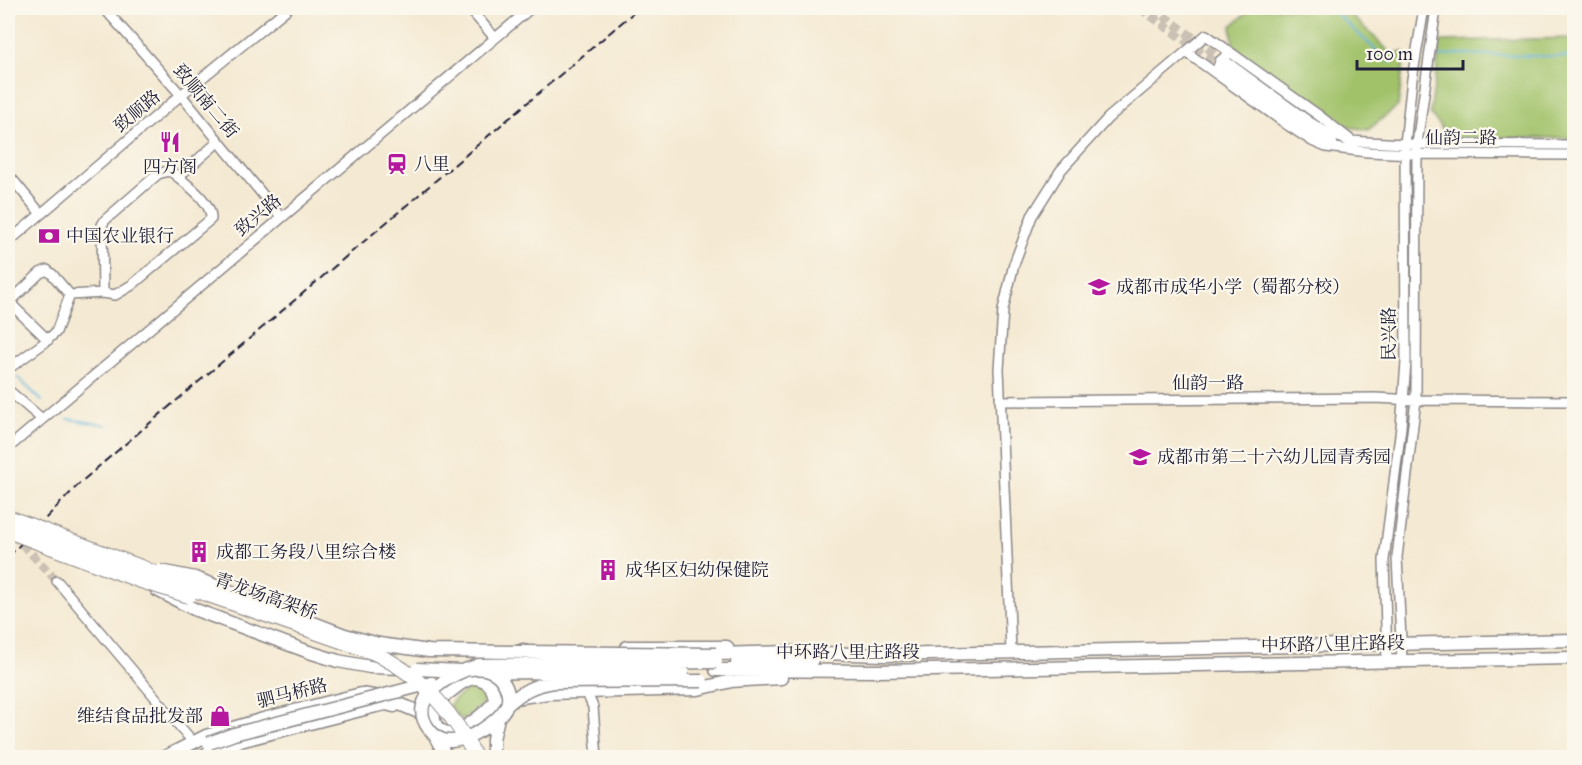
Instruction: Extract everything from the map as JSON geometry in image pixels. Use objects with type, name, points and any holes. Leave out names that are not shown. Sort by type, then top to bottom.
[{"type":"highway","name":"青龙场高架桥","points":[[8,517],[196,598],[333,645],[384,667],[419,692],[449,728],[468,758]]},
{"type":"highway","name":"青龙场高架桥","points":[[8,531],[194,590],[382,657],[414,678],[434,696],[462,732],[476,758]]},
{"type":"main road","name":"中环路八里庄路段","points":[[139,574],[196,610],[309,652],[338,661],[370,667],[528,673],[604,673],[790,652],[885,655],[1575,640]]},
{"type":"main road","name":"中环路八里庄路段","points":[[139,574],[195,578],[345,635],[378,644],[429,651],[878,671],[1575,658]]},
{"type":"main road","points":[[208,752],[234,734],[466,674],[528,648],[764,646],[790,652]]},
{"type":"main road","points":[[449,758],[435,727],[434,712],[439,700],[466,674],[484,664],[851,659],[885,655]]},
{"type":"main road","points":[[466,674],[477,668],[489,670],[504,683],[507,693],[501,704],[493,739],[494,758]]},
{"type":"main road","points":[[176,752],[208,752],[236,742],[386,704],[395,706],[435,727],[453,731],[528,689],[539,684],[554,682],[736,680],[878,671]]},
{"type":"main road","points":[[446,679],[427,697],[421,710],[449,742],[470,737],[498,718]]},
{"type":"main road","points":[[501,704],[548,693],[698,689],[736,680]]},
{"type":"main road","name":"驷马桥路","points":[[163,758],[206,736],[361,694],[385,698],[435,727]]},
{"type":"main road","points":[[494,758],[501,704]]},
{"type":"street","name":"致顺南二街","points":[[104,8],[181,95],[280,218]]},
{"type":"street","name":"致顺路","points":[[8,242],[181,95],[288,8]]},
{"type":"street","points":[[468,8],[495,38]]},
{"type":"street","name":"致兴路","points":[[8,448],[531,8]]},
{"type":"street","name":"民兴路","points":[[1388,661],[1383,560],[1401,427],[1406,362],[1404,149],[1412,79],[1424,8]]},
{"type":"street","name":"民兴路","points":[[1402,661],[1397,557],[1416,400],[1416,149],[1436,8]]},
{"type":"street","points":[[1011,651],[999,369],[1003,310],[1014,264],[1032,216],[1061,170],[1108,118],[1206,35],[1321,117],[1350,145]]},
{"type":"street","name":"仙韵二路","points":[[1186,52],[1223,68],[1350,145]]},
{"type":"street","points":[[1223,68],[1220,61],[1230,53]]},
{"type":"street","name":"仙韵二路","points":[[1223,68],[1311,141],[1326,147],[1350,145],[1416,149],[1575,145]]},
{"type":"street","points":[[178,177],[218,142]]},
{"type":"street","name":"仙韵二路","points":[[1416,149],[1575,155]]},
{"type":"street","points":[[70,295],[103,293],[115,295],[132,285],[211,219],[211,211],[207,204],[173,172],[158,174],[102,225],[103,293]]},
{"type":"street","points":[[8,174],[41,214]]},
{"type":"street","points":[[48,339],[13,306],[12,300],[40,273],[47,270],[70,295]]},
{"type":"street","points":[[8,369],[56,332],[70,295]]},
{"type":"street","points":[[8,390],[42,419]]},
{"type":"street","name":"仙韵一路","points":[[1000,401],[1375,398],[1575,401]]},
{"type":"street","points":[[57,582],[194,742]]},
{"type":"street","points":[[586,692],[593,707],[597,758]]},
{"type":"green space","points":[[1253,8],[1344,8],[1391,53],[1405,52],[1398,106],[1368,130],[1341,126],[1234,49],[1231,26]]},
{"type":"green space","points":[[1574,38],[1574,138],[1449,138],[1430,113],[1441,41]]},
{"type":"green space","points":[[475,687],[481,691],[484,700],[477,710],[461,720],[449,706],[460,694]]},
{"type":"waterway","points":[[1330,8],[1388,61],[1392,62]]},
{"type":"waterway","points":[[1436,57],[1457,54],[1574,57]]},
{"type":"waterway","points":[[18,378],[42,401]]},
{"type":"waterway","points":[[68,419],[106,425]]},
{"type":"tunnel","points":[[1140,8],[1223,68]]},
{"type":"tunnel","points":[[1153,8],[1228,63]]},
{"type":"tunnel","points":[[13,534],[57,581]]},
{"type":"railway","points":[[8,557],[97,468],[639,8]]},
{"type":"place","name":"四方阁","points":[[170,142]]},
{"type":"place","name":"八里","points":[[397,164]]},
{"type":"place","name":"中国农业银行","points":[[49,236]]},
{"type":"place","name":"成都市成华小学（蜀都分校）","points":[[1099,287]]},
{"type":"place","name":"成都市第二十六幼儿园青秀园","points":[[1140,457]]},
{"type":"place","name":"成都工务段八里综合楼","points":[[199,552]]},
{"type":"place","name":"成华区妇幼保健院","points":[[608,570]]},
{"type":"place","name":"维结食品批发部","points":[[220,716]]}]
